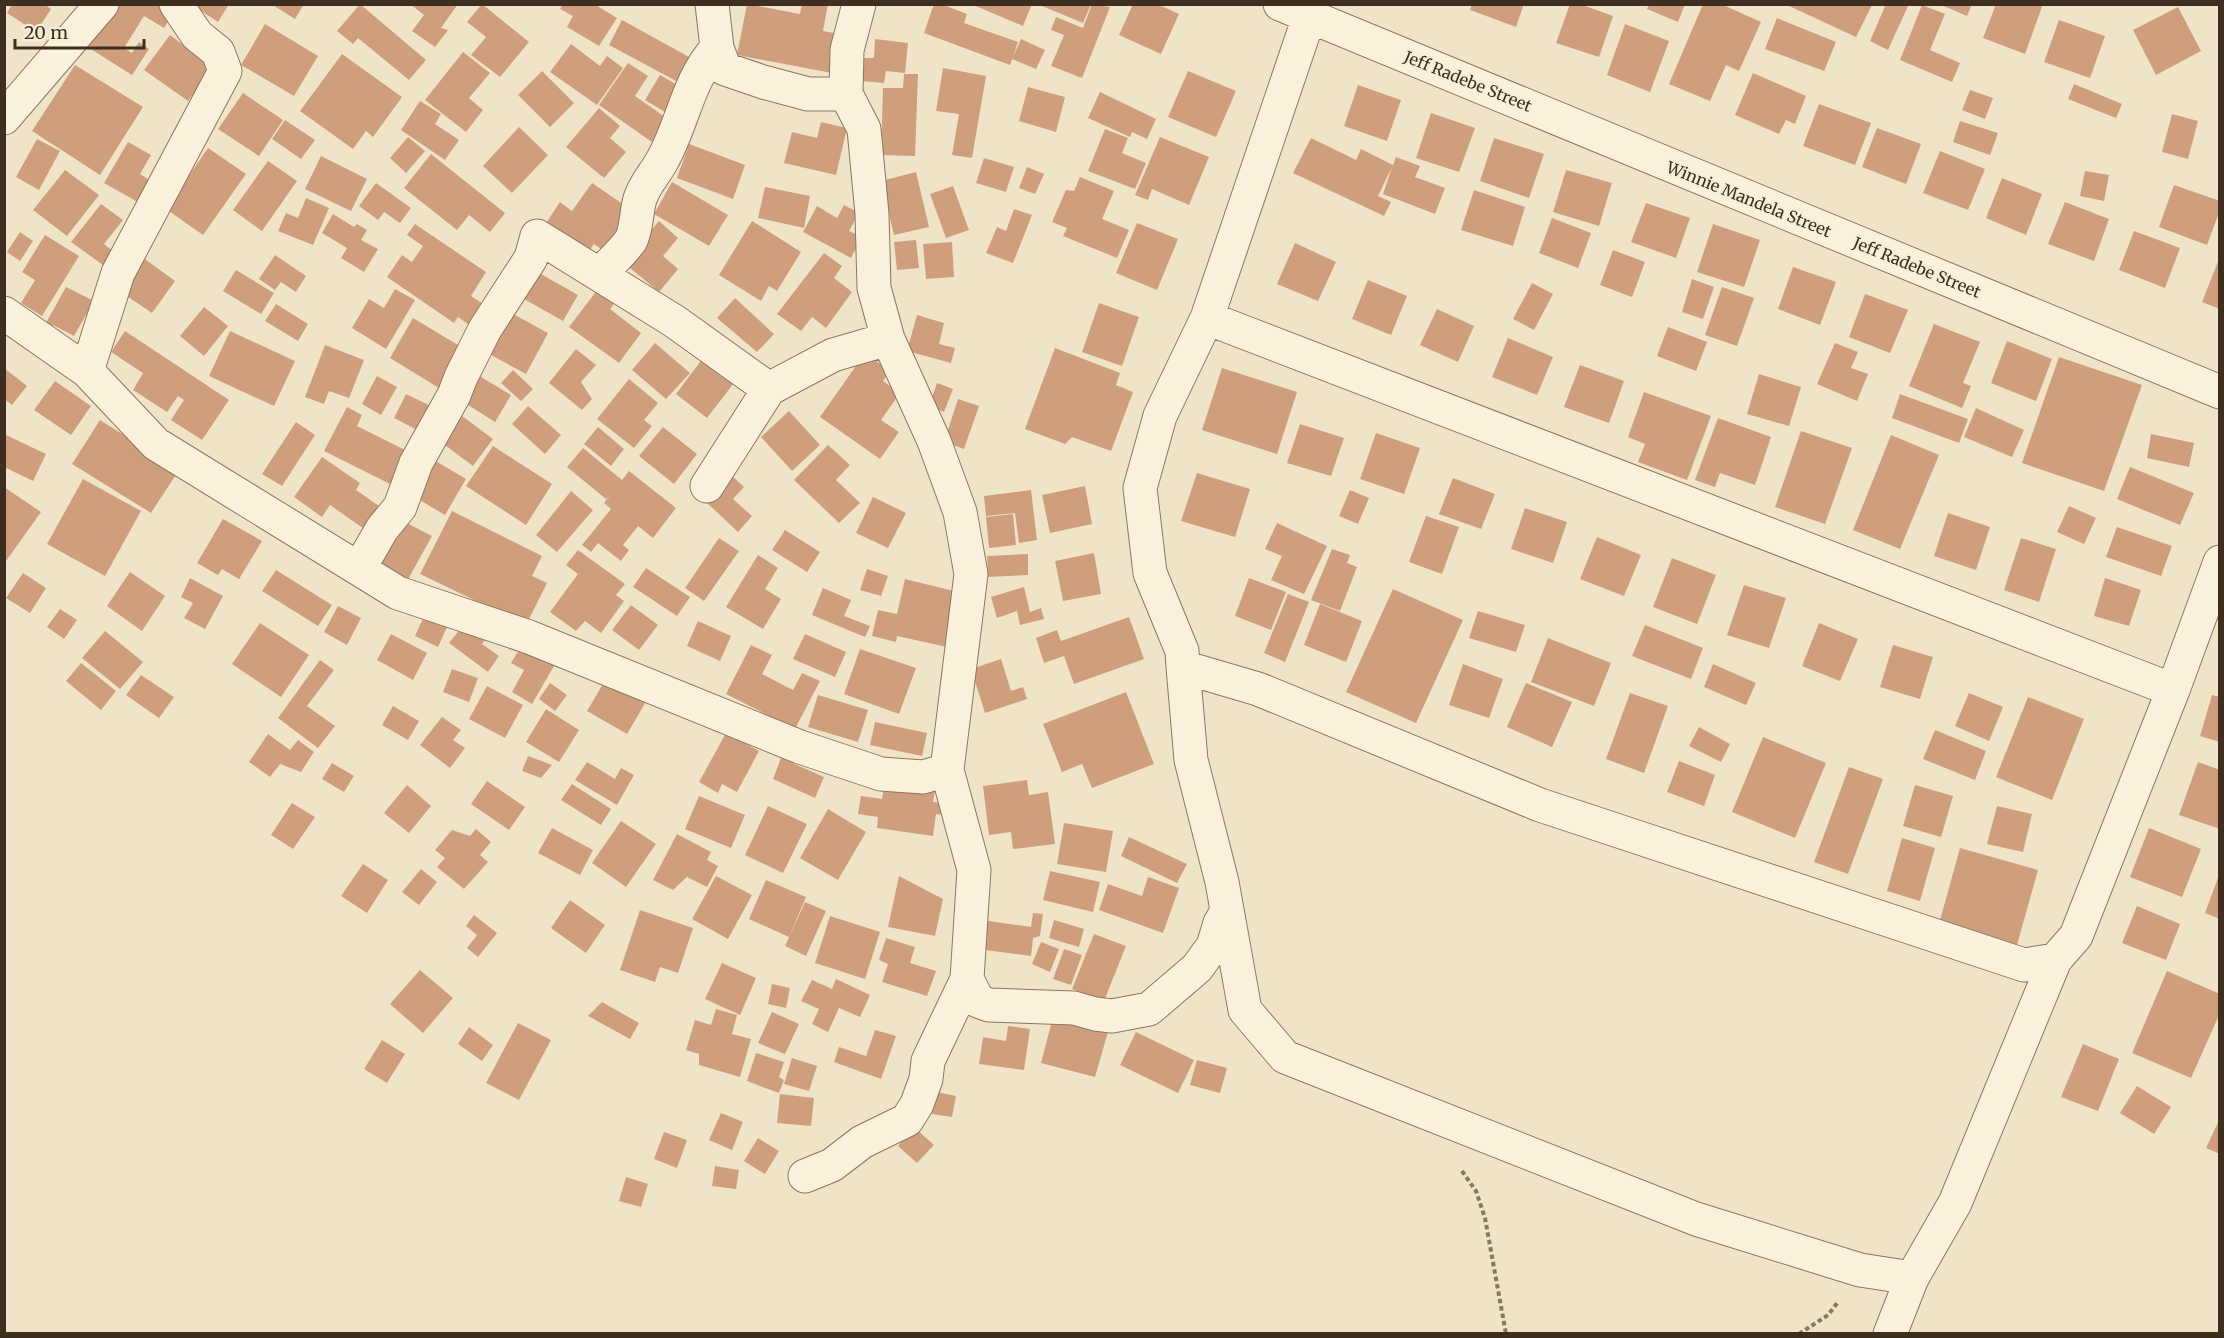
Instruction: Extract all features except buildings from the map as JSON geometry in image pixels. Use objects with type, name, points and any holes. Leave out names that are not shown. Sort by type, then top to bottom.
[{"type":"street","points":[[4,118],[102,4]]},
{"type":"street","points":[[87,371],[118,273],[225,71],[218,52],[189,26],[177,4]]},
{"type":"street","points":[[712,4],[717,48],[725,69],[763,82],[808,93],[846,94]]},
{"type":"street","points":[[805,1176],[832,1165],[862,1142],[907,1120],[917,1104],[926,1079],[928,1060],[967,979],[974,870],[947,770],[971,574],[960,512],[934,441],[888,339],[874,288],[872,213],[864,129],[846,94],[847,50],[859,4]]},
{"type":"street","points":[[1290,9],[1207,318],[1160,416],[1140,488],[1150,573],[1182,651],[1191,760],[1227,911],[1245,1010],[1285,1057],[1696,1219],[1860,1270],[1912,1278]]},
{"type":"street","name":"Jeff Radebe Street","points":[[1290,9],[2220,392]]},
{"type":"street","points":[[600,274],[631,238],[640,199],[647,182],[663,160],[695,79],[706,59],[717,48]]},
{"type":"street","points":[[359,569],[382,529],[400,507],[416,464],[450,404],[485,329],[531,258],[537,236],[674,321],[769,389]]},
{"type":"street","points":[[4,313],[87,371],[156,444],[398,593],[529,637],[800,747],[881,774],[924,777],[947,770]]},
{"type":"street","points":[[1207,318],[2173,690]]},
{"type":"street","points":[[707,486],[769,389],[833,355],[888,339]]},
{"type":"street","points":[[1890,1334],[1912,1278],[1955,1203],[2055,960],[2076,936],[2173,690],[2220,562]]},
{"type":"street","points":[[1183,667],[1268,692],[1540,805],[2024,965],[2055,960]]},
{"type":"street","points":[[967,979],[978,1001],[988,1005],[1056,1006],[1113,1016],[1149,1009],[1197,968],[1213,946],[1220,923],[1227,911]]},
{"type":"path","points":[[1459,1165],[1476,1191],[1485,1218],[1506,1334]]}]
